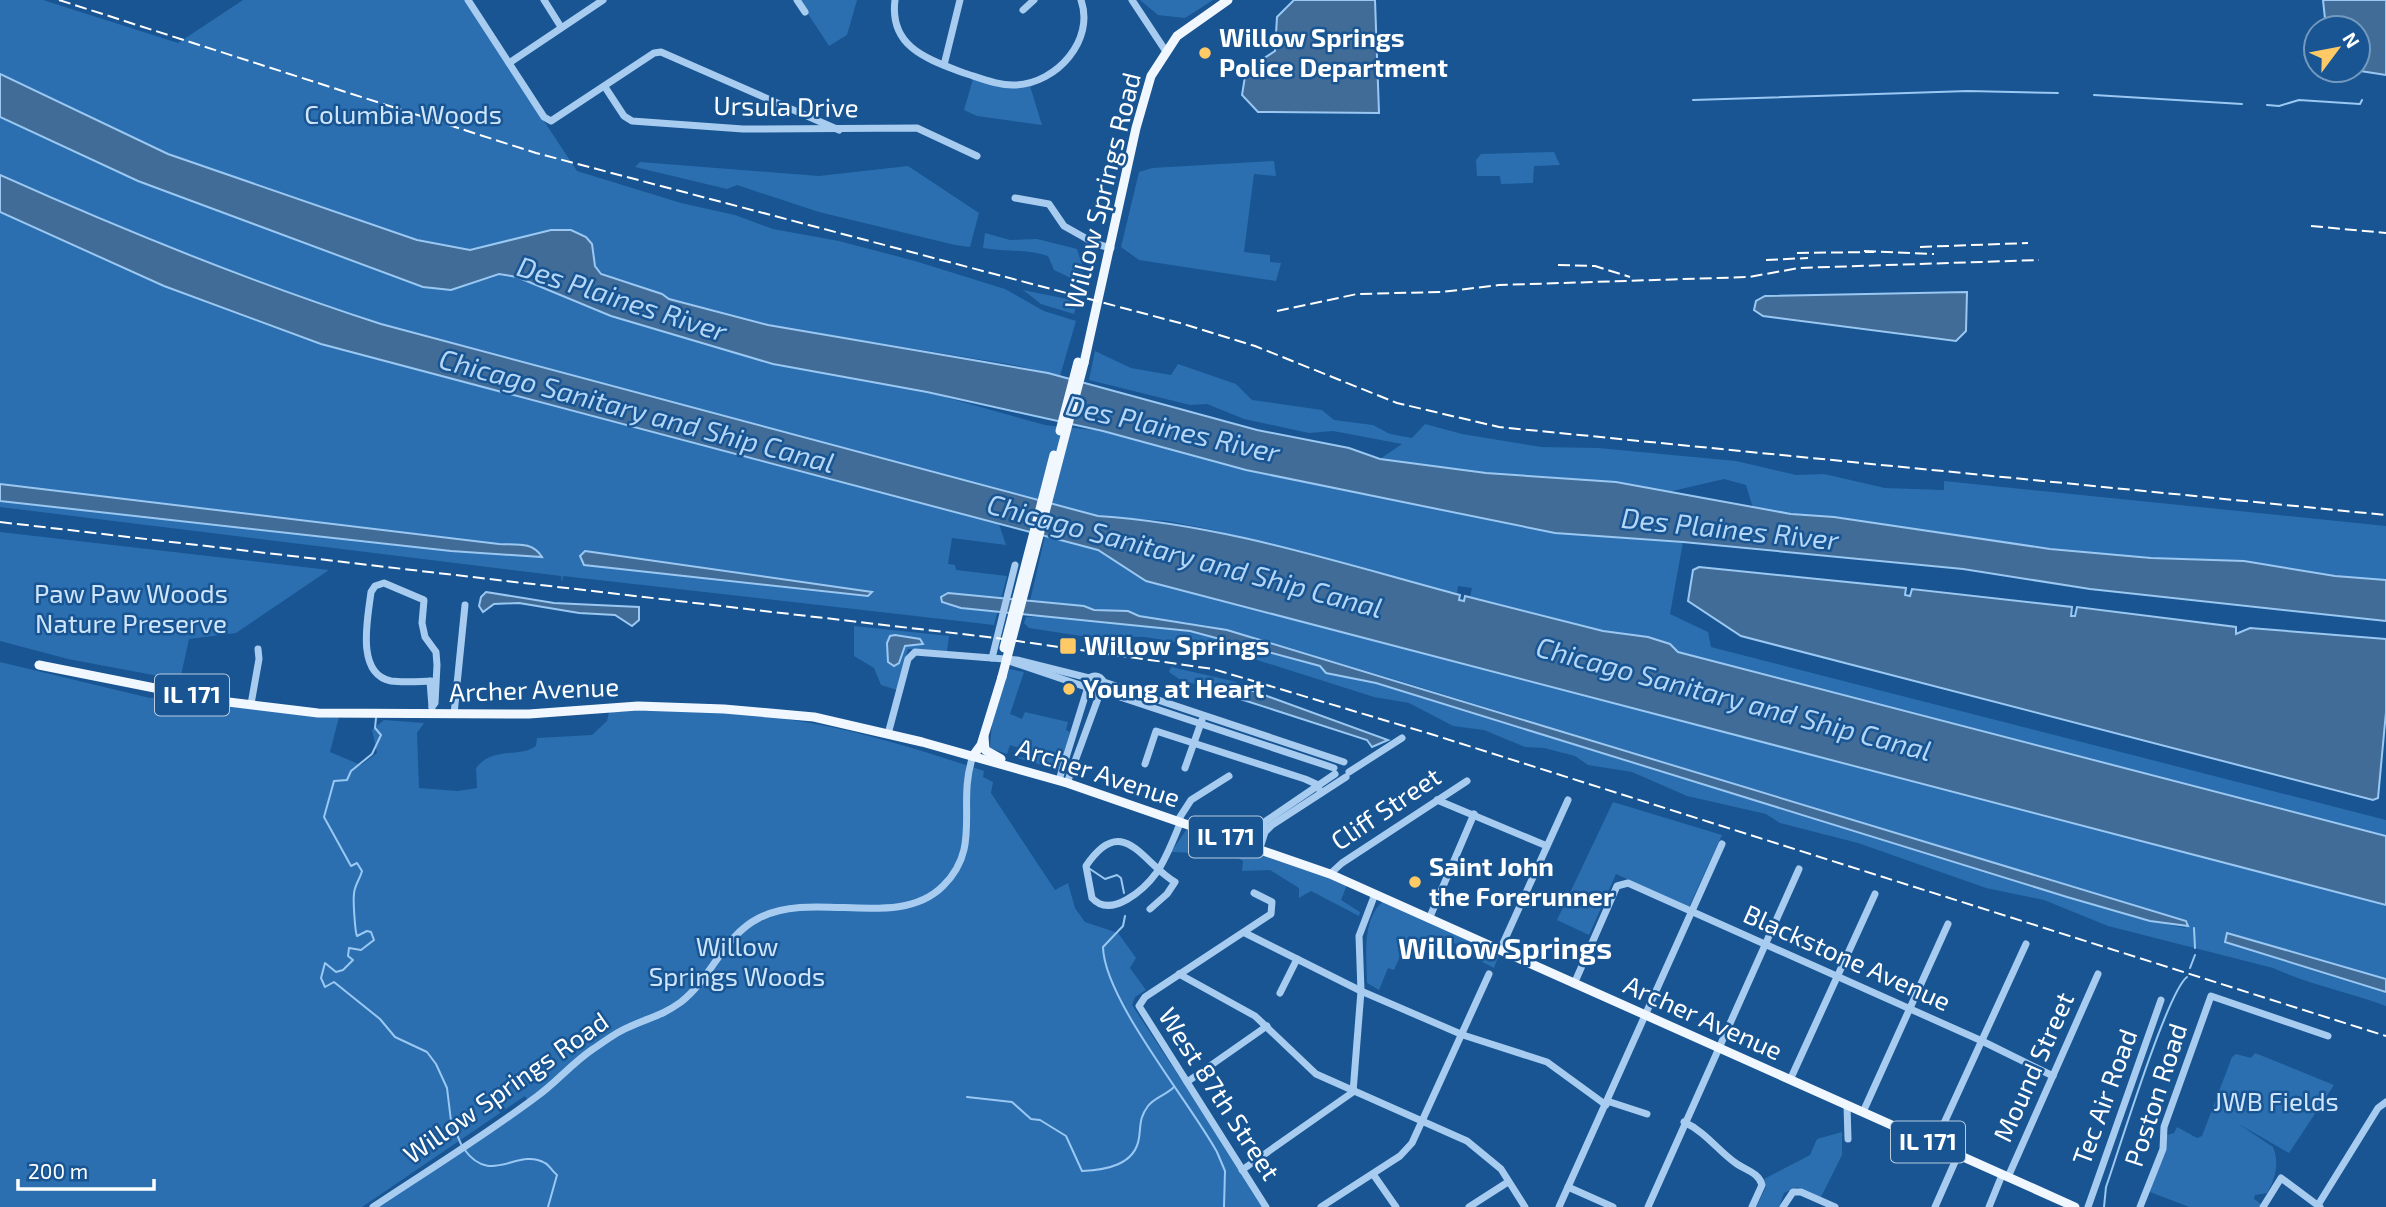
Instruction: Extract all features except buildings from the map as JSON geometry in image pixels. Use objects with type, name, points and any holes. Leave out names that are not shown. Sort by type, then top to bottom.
[{"type":"main road","name":"Willow Springs Road","points":[[974,756],[984,736],[1000,676],[1111,248],[1151,76],[1165,50],[1182,32],[1228,0]]},
{"type":"main road","name":"Archer Avenue","points":[[39,664],[251,705],[318,713],[433,711],[454,714],[680,707],[814,718],[974,756],[1063,781],[1330,874],[2005,1176],[2052,1202],[2075,1207]]},
{"type":"main road","name":"Willow Springs Road","points":[[974,756],[1000,676]]},
{"type":"main road","points":[[984,736],[985,750],[1013,767]]},
{"type":"street","points":[[468,0],[544,117],[551,121],[654,54],[662,52],[839,130]]},
{"type":"street","points":[[544,0],[561,27]]},
{"type":"street","points":[[509,63],[603,0]]},
{"type":"street","points":[[797,0],[805,12]]},
{"type":"street","points":[[895,0],[894,20],[906,44],[918,55],[1004,85],[1034,82],[1066,61],[1076,50],[1085,26],[1081,0]]},
{"type":"street","points":[[944,65],[960,0]]},
{"type":"street","points":[[1023,10],[1034,0]]},
{"type":"street","points":[[1132,0],[1165,50]]},
{"type":"street","name":"Ursula Drive","points":[[605,88],[624,116],[638,122],[719,128],[917,128],[977,156]]},
{"type":"street","points":[[1015,198],[1049,204],[1064,226],[1096,244],[1111,248]]},
{"type":"street","points":[[992,658],[1015,565]]},
{"type":"street","points":[[433,681],[389,681],[376,671],[365,650],[371,592],[375,586],[384,583],[424,600],[422,623],[425,637],[436,652],[433,711]]},
{"type":"street","points":[[454,714],[465,604]]},
{"type":"street","points":[[251,705],[259,659],[258,649]]},
{"type":"street","points":[[888,734],[913,653],[1043,664],[1089,678],[1098,676],[1102,689],[1078,757],[1063,781]]},
{"type":"street","points":[[1009,661],[1086,688],[1094,694],[1102,689],[1202,719],[1347,769]]},
{"type":"street","points":[[1063,781],[1066,754],[1089,678]]},
{"type":"street","points":[[1082,704],[1089,704],[1094,709]]},
{"type":"street","points":[[1185,768],[1202,719]]},
{"type":"street","points":[[1202,719],[1335,771],[1368,761],[1402,738]]},
{"type":"street","points":[[1145,764],[1156,730],[1305,779],[1319,790]]},
{"type":"street","points":[[1066,754],[1078,757]]},
{"type":"street","name":"Willow Springs Road","points":[[373,1207],[535,1098],[590,1051],[628,1027],[661,1017],[698,989],[728,944],[757,919],[792,907],[904,906],[939,890],[957,870],[965,850],[965,781],[974,756]]},
{"type":"street","points":[[1319,790],[1335,771],[1347,769]]},
{"type":"street","points":[[1255,846],[1266,821],[1319,790],[1347,769]]},
{"type":"street","points":[[1150,909],[1175,884],[1157,872],[1139,849],[1121,842],[1101,850],[1085,870],[1092,898],[1099,904],[1110,906],[1129,897],[1157,872],[1191,800],[1229,776]]},
{"type":"street","name":"Cliff Street","points":[[1330,874],[1466,781]]},
{"type":"street","points":[[1437,800],[1547,846]]},
{"type":"street","points":[[1500,950],[1568,800]]},
{"type":"street","points":[[1429,919],[1474,814]]},
{"type":"street","points":[[1559,1207],[1722,844]]},
{"type":"street","points":[[1648,1207],[1799,869]]},
{"type":"street","name":"Blackstone Avenue","points":[[1574,984],[1616,890],[1622,883],[1628,883],[1982,1041],[2053,1076]]},
{"type":"street","points":[[1254,893],[1269,899],[1273,910],[1245,933],[1179,974],[1245,1010],[1267,1026],[1315,1074],[1467,1141],[1493,1160],[1525,1207]]},
{"type":"street","points":[[1353,1092],[1361,991],[1359,936],[1375,894]]},
{"type":"street","points":[[1790,1080],[1875,894]]},
{"type":"street","points":[[1863,1112],[1948,925]]},
{"type":"street","points":[[1245,933],[1361,991],[1463,1035],[1547,1062],[1606,1103],[1647,1114]]},
{"type":"street","points":[[1934,1145],[2026,944]]},
{"type":"street","points":[[1280,993],[1297,959]]},
{"type":"street","name":"West 87th Street","points":[[1179,974],[1139,1004],[1266,1207]]},
{"type":"street","points":[[1321,1207],[1407,1150],[1423,1122],[1489,974]]},
{"type":"street","name":"Mound Street","points":[[1989,1207],[2053,1076],[2098,974]]},
{"type":"street","name":"Poston Road","points":[[2140,1207],[2163,1149],[2164,1127],[2211,996],[2328,1036]]},
{"type":"street","name":"Tec Air Road","points":[[2088,1207],[2161,1000]]},
{"type":"street","points":[[1187,1082],[1267,1026]]},
{"type":"street","points":[[1242,1170],[1353,1092]]},
{"type":"street","points":[[2263,1207],[2281,1178],[2319,1206],[2378,1108],[2386,1102]]},
{"type":"street","points":[[1847,1105],[1847,1139]]},
{"type":"street","points":[[1685,1122],[1699,1129],[1728,1157],[1762,1181],[1752,1207]]},
{"type":"street","points":[[1935,1207],[1958,1156]]},
{"type":"street","points":[[1373,1174],[1396,1207]]},
{"type":"street","points":[[1469,1207],[1508,1182]]},
{"type":"street","points":[[1568,1187],[1613,1207]]},
{"type":"street","points":[[1783,1207],[1793,1192],[1801,1192],[1835,1207]]},
{"type":"green space","name":"Columbia Woods","points":[[0,0],[43,0],[178,43],[243,0],[464,0],[577,171],[681,203],[735,215],[773,229],[839,241],[1005,289],[1044,311],[1076,321],[1060,376],[1014,365],[768,325],[669,299],[662,294],[601,274],[551,230],[470,250],[417,240],[168,154],[0,76]]},
{"type":"green space","points":[[799,0],[857,0],[847,35],[829,46]]},
{"type":"green space","points":[[1140,0],[1213,0],[1185,18],[1158,15]]},
{"type":"green space","points":[[973,79],[1014,88],[1030,86],[1042,125],[977,116],[964,110]]},
{"type":"green space","points":[[0,117],[138,181],[423,287],[451,290],[503,274],[531,281],[611,316],[773,364],[927,392],[1045,425],[1103,431],[1246,470],[1555,533],[1683,542],[1670,614],[1708,632],[1711,647],[2386,820],[2386,836],[1678,652],[1670,644],[1648,637],[1603,631],[1470,597],[1472,588],[1458,586],[1457,594],[1213,530],[1167,521],[1098,516],[381,324],[189,255],[0,175]]},
{"type":"green space","points":[[1554,152],[1560,165],[1534,166],[1533,183],[1501,184],[1500,176],[1477,176],[1476,160],[1481,154]]},
{"type":"green space","points":[[1274,161],[1276,176],[1254,174],[1244,252],[1270,255],[1270,262],[1281,263],[1276,281],[1139,260],[1121,247],[1139,172],[1152,168]]},
{"type":"green space","points":[[640,162],[819,176],[908,166],[979,213],[970,247],[955,245],[819,212],[737,185],[727,189],[635,167]]},
{"type":"green space","points":[[0,212],[164,286],[321,344],[999,524],[1006,545],[952,538],[948,564],[955,565],[956,570],[1007,576],[994,625],[563,576],[562,583],[561,576],[0,507]]},
{"type":"green space","points":[[985,233],[1010,240],[1037,239],[1077,249],[1084,271],[1079,282],[1054,270],[1048,256],[983,248]]},
{"type":"green space","points":[[1023,290],[1077,301],[1074,314],[1041,304]]},
{"type":"green space","points":[[1095,351],[1131,368],[1171,375],[1178,364],[1236,384],[1252,400],[1322,410],[1334,420],[1373,425],[1390,434],[1412,438],[1425,424],[1462,434],[1541,447],[1598,448],[1736,461],[1796,475],[1824,474],[1885,488],[1944,490],[1944,481],[2386,526],[2386,580],[2335,576],[2244,561],[2151,558],[2051,549],[1753,508],[1746,485],[1724,479],[1664,493],[1617,482],[1486,473],[1380,459],[1402,444],[1333,431],[1309,433],[1244,419],[1207,404],[1190,405],[1089,380]]},
{"type":"green space","name":"Paw Paw Woods Nature Preserve","points":[[0,532],[329,570],[236,633],[189,639],[180,680],[68,659],[0,641]]},
{"type":"green space","points":[[1045,536],[1098,550],[1146,581],[2386,905],[2386,979],[2303,954],[2225,942],[2386,992],[2386,1006],[2273,968],[2108,926],[2044,900],[1986,888],[1858,843],[1780,823],[1766,814],[1687,796],[1632,772],[1588,765],[1575,756],[1544,748],[1525,747],[1484,730],[1453,726],[1409,703],[1374,697],[1232,652],[1145,637],[1081,636],[1029,628],[1024,623],[1026,617],[1041,616],[1190,631],[1320,666],[1326,673],[1376,683],[2150,921],[2185,928],[2188,922],[1397,680],[1210,626],[1139,616],[1128,611],[1094,610],[1084,606],[1030,601]]},
{"type":"green space","points":[[854,626],[949,636],[947,651],[908,649],[897,690],[881,685],[874,668],[854,656]]},
{"type":"green space","name":"Willow Springs Woods","points":[[0,662],[150,698],[173,695],[339,717],[330,752],[361,765],[377,753],[372,730],[384,720],[424,723],[417,733],[419,788],[458,791],[477,788],[476,768],[490,757],[529,750],[536,746],[537,738],[592,735],[607,721],[609,712],[635,711],[713,712],[791,720],[880,739],[984,771],[983,777],[993,782],[991,793],[1055,890],[1068,883],[1075,908],[1085,922],[1118,933],[1136,958],[1130,968],[1146,990],[1135,997],[1132,1005],[1265,1207],[371,1207],[528,1101],[525,1096],[362,1207],[0,1207]]},
{"type":"green space","points":[[1171,667],[1237,682],[1237,688],[1231,696],[1179,679],[1169,672]]},
{"type":"green space","points":[[1009,669],[1024,672],[1010,714],[1022,719],[1025,712],[1068,722],[1066,730],[1070,732],[1059,770],[1011,756],[1027,758],[1025,750],[1010,745],[1007,754],[990,748],[992,722]]},
{"type":"green space","points":[[1613,802],[1722,835],[1689,907],[1616,874],[1589,935],[1557,920]]},
{"type":"green space","points":[[1189,826],[1273,855],[1347,885],[1341,900],[1360,912],[1359,916],[1311,891],[1299,898],[1299,888],[1270,870],[1242,871],[1243,861],[1228,852],[1207,855],[1171,852]]},
{"type":"green space","points":[[1383,901],[1500,952],[1494,968],[1473,957],[1474,953],[1454,943],[1447,954],[1409,936],[1394,970],[1388,968],[1379,990],[1367,983],[1368,929],[1371,918]]},
{"type":"green space","name":"JWB Fields","points":[[2255,1053],[2334,1085],[2289,1153],[2237,1123],[2273,1147],[2275,1153],[2276,1171],[2270,1188],[2267,1193],[2255,1195],[2254,1199],[2261,1204],[2260,1207],[2189,1207],[2150,1192],[2167,1135],[2174,1133],[2177,1127],[2197,1138],[2202,1136],[2232,1057],[2236,1054],[2251,1058]]},
{"type":"green space","points":[[1842,1132],[1842,1155],[1821,1197],[1797,1187],[1784,1193],[1779,1207],[1756,1207],[1766,1187],[1764,1179],[1810,1155],[1817,1139]]},
{"type":"water","points":[[1294,0],[1375,0],[1379,113],[1258,112],[1242,95],[1246,70],[1275,51],[1277,17]]},
{"type":"water","points":[[2323,0],[2386,0],[2386,75],[2372,73],[2372,14],[2324,14]]},
{"type":"water","name":"Des Plaines River","points":[[0,74],[168,154],[417,240],[470,250],[551,230],[571,230],[586,237],[592,244],[595,266],[601,274],[662,294],[669,299],[768,325],[1048,373],[1257,430],[1349,448],[1380,459],[1486,473],[1616,482],[1791,514],[1834,517],[2050,549],[2151,558],[2244,561],[2335,576],[2386,580],[2386,621],[2090,589],[1963,569],[1683,542],[1555,533],[1246,470],[1103,431],[927,392],[773,364],[611,316],[517,277],[499,274],[451,290],[423,287],[138,181],[0,117]]},
{"type":"water","name":"Chicago Sanitary and Ship Canal","points":[[0,175],[189,255],[381,324],[1098,516],[1144,520],[1235,536],[1460,595],[1459,600],[1464,601],[1465,596],[1603,631],[1648,637],[1670,644],[1678,652],[2386,836],[2386,905],[1146,581],[1098,550],[321,344],[164,286],[0,212]]},
{"type":"water","points":[[1967,292],[1966,331],[1956,341],[1763,316],[1754,310],[1756,301],[1765,296]]},
{"type":"water","points":[[0,484],[523,545],[533,548],[542,557],[451,551],[0,501]]},
{"type":"water","points":[[585,551],[872,592],[868,596],[584,565],[580,556]]},
{"type":"water","points":[[1699,567],[1906,588],[1905,595],[1910,596],[1912,589],[2072,607],[2071,616],[2075,616],[2077,607],[2236,627],[2236,634],[2250,628],[2386,639],[2386,712],[2378,798],[2373,800],[1741,636],[1688,601],[1693,570]]},
{"type":"water","points":[[486,592],[554,603],[639,607],[639,620],[632,626],[615,615],[579,613],[519,603],[494,604],[483,612],[479,606],[481,597]]},
{"type":"water","points":[[948,593],[1084,606],[1094,610],[1128,611],[1139,616],[1227,630],[2186,921],[2188,926],[2150,921],[2067,897],[1376,683],[1326,673],[1320,666],[1190,631],[961,608],[942,602],[941,597]]},
{"type":"water","points":[[890,636],[920,639],[923,644],[905,646],[899,663],[894,666],[888,662],[887,643]]},
{"type":"water","points":[[1242,687],[1388,740],[1372,747],[1367,740],[1231,696]]},
{"type":"water","points":[[2227,933],[2386,979],[2386,992],[2225,942]]},
{"type":"waterway","points":[[1693,100],[1968,91],[2058,93]]},
{"type":"waterway","points":[[2094,95],[2242,104]]},
{"type":"waterway","points":[[2267,105],[2279,106],[2299,100],[2360,104],[2362,100]]},
{"type":"waterway","points":[[376,718],[375,728],[381,735],[372,754],[351,771],[347,780],[334,781],[324,817],[351,866],[357,863],[362,871],[354,891],[356,933],[357,936],[371,932],[374,940],[361,950],[349,948],[348,956],[353,960],[343,970],[336,972],[325,963],[321,978],[325,987],[334,982],[380,1019],[395,1037],[427,1052],[447,1088],[451,1121],[461,1144]]},
{"type":"waterway","points":[[1090,869],[1105,879],[1117,875],[1121,878],[1124,893]]},
{"type":"waterway","points":[[1125,916],[1123,926],[1103,947],[1107,969],[1132,1021],[1217,1152],[1225,1171],[1224,1207]]},
{"type":"waterway","points":[[2194,928],[2195,948]]},
{"type":"waterway","points":[[2190,968],[2195,955]]},
{"type":"waterway","points":[[2104,1207],[2106,1187],[2156,1041],[2178,989],[2187,977]]},
{"type":"waterway","points":[[967,1097],[1012,1102],[1031,1119],[1040,1120],[1066,1136],[1082,1171],[1110,1167],[1126,1160],[1136,1147],[1145,1110],[1174,1087]]},
{"type":"waterway","points":[[464,1149],[474,1160],[484,1165],[494,1166],[524,1159],[535,1159],[546,1164],[557,1175],[548,1207]]},
{"type":"railway","points":[[59,0],[536,153],[1180,323],[1255,346],[1397,403],[1499,427],[2386,515]]},
{"type":"railway","points":[[2311,226],[2386,233]]},
{"type":"railway","points":[[1920,247],[2028,243]]},
{"type":"railway","points":[[1864,251],[1934,254]]},
{"type":"railway","points":[[1797,253],[1874,252]]},
{"type":"railway","points":[[1766,260],[1808,258]]},
{"type":"railway","points":[[1277,311],[1357,294],[1442,292],[1499,285],[1749,277],[1799,268],[2039,260]]},
{"type":"railway","points":[[1558,265],[1595,266],[1630,277]]},
{"type":"railway","points":[[0,522],[996,638],[1213,669],[1434,735],[2386,1036]]},
{"type":"place","name":"Willow Springs Police Department","points":[[1205,53]]},
{"type":"place","name":"Willow Springs","points":[[1068,646]]},
{"type":"place","name":"Young at Heart","points":[[1069,689]]},
{"type":"place","name":"Saint John the Forerunner","points":[[1415,882]]},
{"type":"district","name":"Willow Springs","points":[[1505,949]]}]
